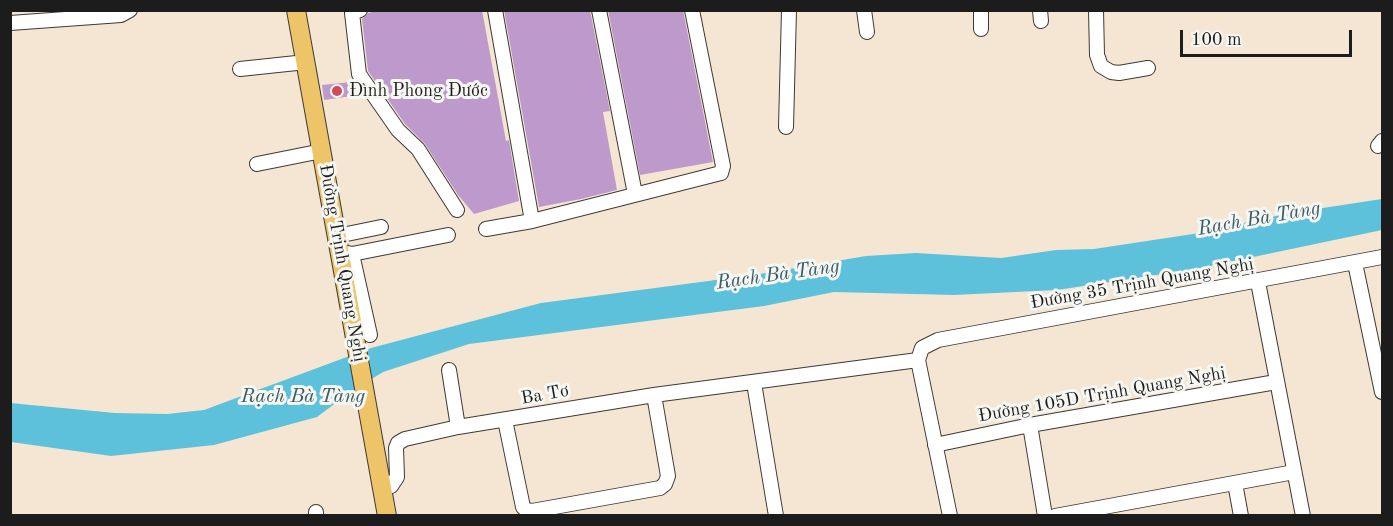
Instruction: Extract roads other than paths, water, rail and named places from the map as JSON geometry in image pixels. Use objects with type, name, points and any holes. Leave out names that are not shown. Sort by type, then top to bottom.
[{"type":"main road","name":"Đường Trịnh Quang Nghị","points":[[296,10],[322,151],[362,333],[368,409],[387,516]]},
{"type":"street","points":[[10,23],[52,14],[121,15],[130,10]]},
{"type":"street","points":[[360,10],[352,13],[359,74],[398,130],[418,150],[457,210]]},
{"type":"street","points":[[495,10],[532,221]]},
{"type":"street","points":[[600,10],[634,194]]},
{"type":"street","points":[[486,229],[532,221],[721,174],[723,166],[692,10]]},
{"type":"street","points":[[786,127],[789,10]]},
{"type":"street","points":[[864,10],[867,32]]},
{"type":"street","points":[[981,10],[981,29]]},
{"type":"street","points":[[1096,10],[1097,55],[1101,66],[1119,74],[1148,68]]},
{"type":"street","points":[[240,69],[306,62]]},
{"type":"street","points":[[256,164],[322,151]]},
{"type":"street","points":[[343,247],[381,227]]},
{"type":"street","points":[[343,247],[448,235]]},
{"type":"street","name":"Đường 35 Trịnh Quang Nghị","points":[[918,360],[922,348],[938,340],[1383,257]]},
{"type":"street","points":[[1355,263],[1383,392]]},
{"type":"street","points":[[1258,282],[1303,516]]},
{"type":"street","points":[[918,360],[950,516]]},
{"type":"street","name":"Ba Tơ","points":[[382,489],[391,486],[397,477],[396,448],[400,440],[458,427],[654,395],[918,360]]},
{"type":"street","points":[[449,370],[458,427]]},
{"type":"street","points":[[754,382],[776,516]]},
{"type":"street","name":"Đường 105D Trịnh Quang Nghị","points":[[935,445],[1030,425],[1276,382]]},
{"type":"street","points":[[505,420],[523,507],[526,510],[544,509],[660,488],[665,484],[668,476],[654,395]]},
{"type":"street","points":[[1030,425],[1045,516]]},
{"type":"street","points":[[1055,516],[1294,472]]},
{"type":"street","points":[[1235,483],[1241,516]]},
{"type":"water","name":"Rạch Bà Tàng","points":[[1382,199],[1382,230],[1196,269],[1057,290],[954,295],[834,292],[764,306],[469,344],[383,372],[349,393],[317,417],[214,445],[111,456],[11,442],[10,403],[115,413],[167,414],[204,410],[371,348],[541,303],[754,275],[866,256],[916,253],[1001,258],[1056,250],[1094,249],[1193,234],[1290,213]]},
{"type":"place","name":"Đình Phong Đước","points":[[337,91]]}]
